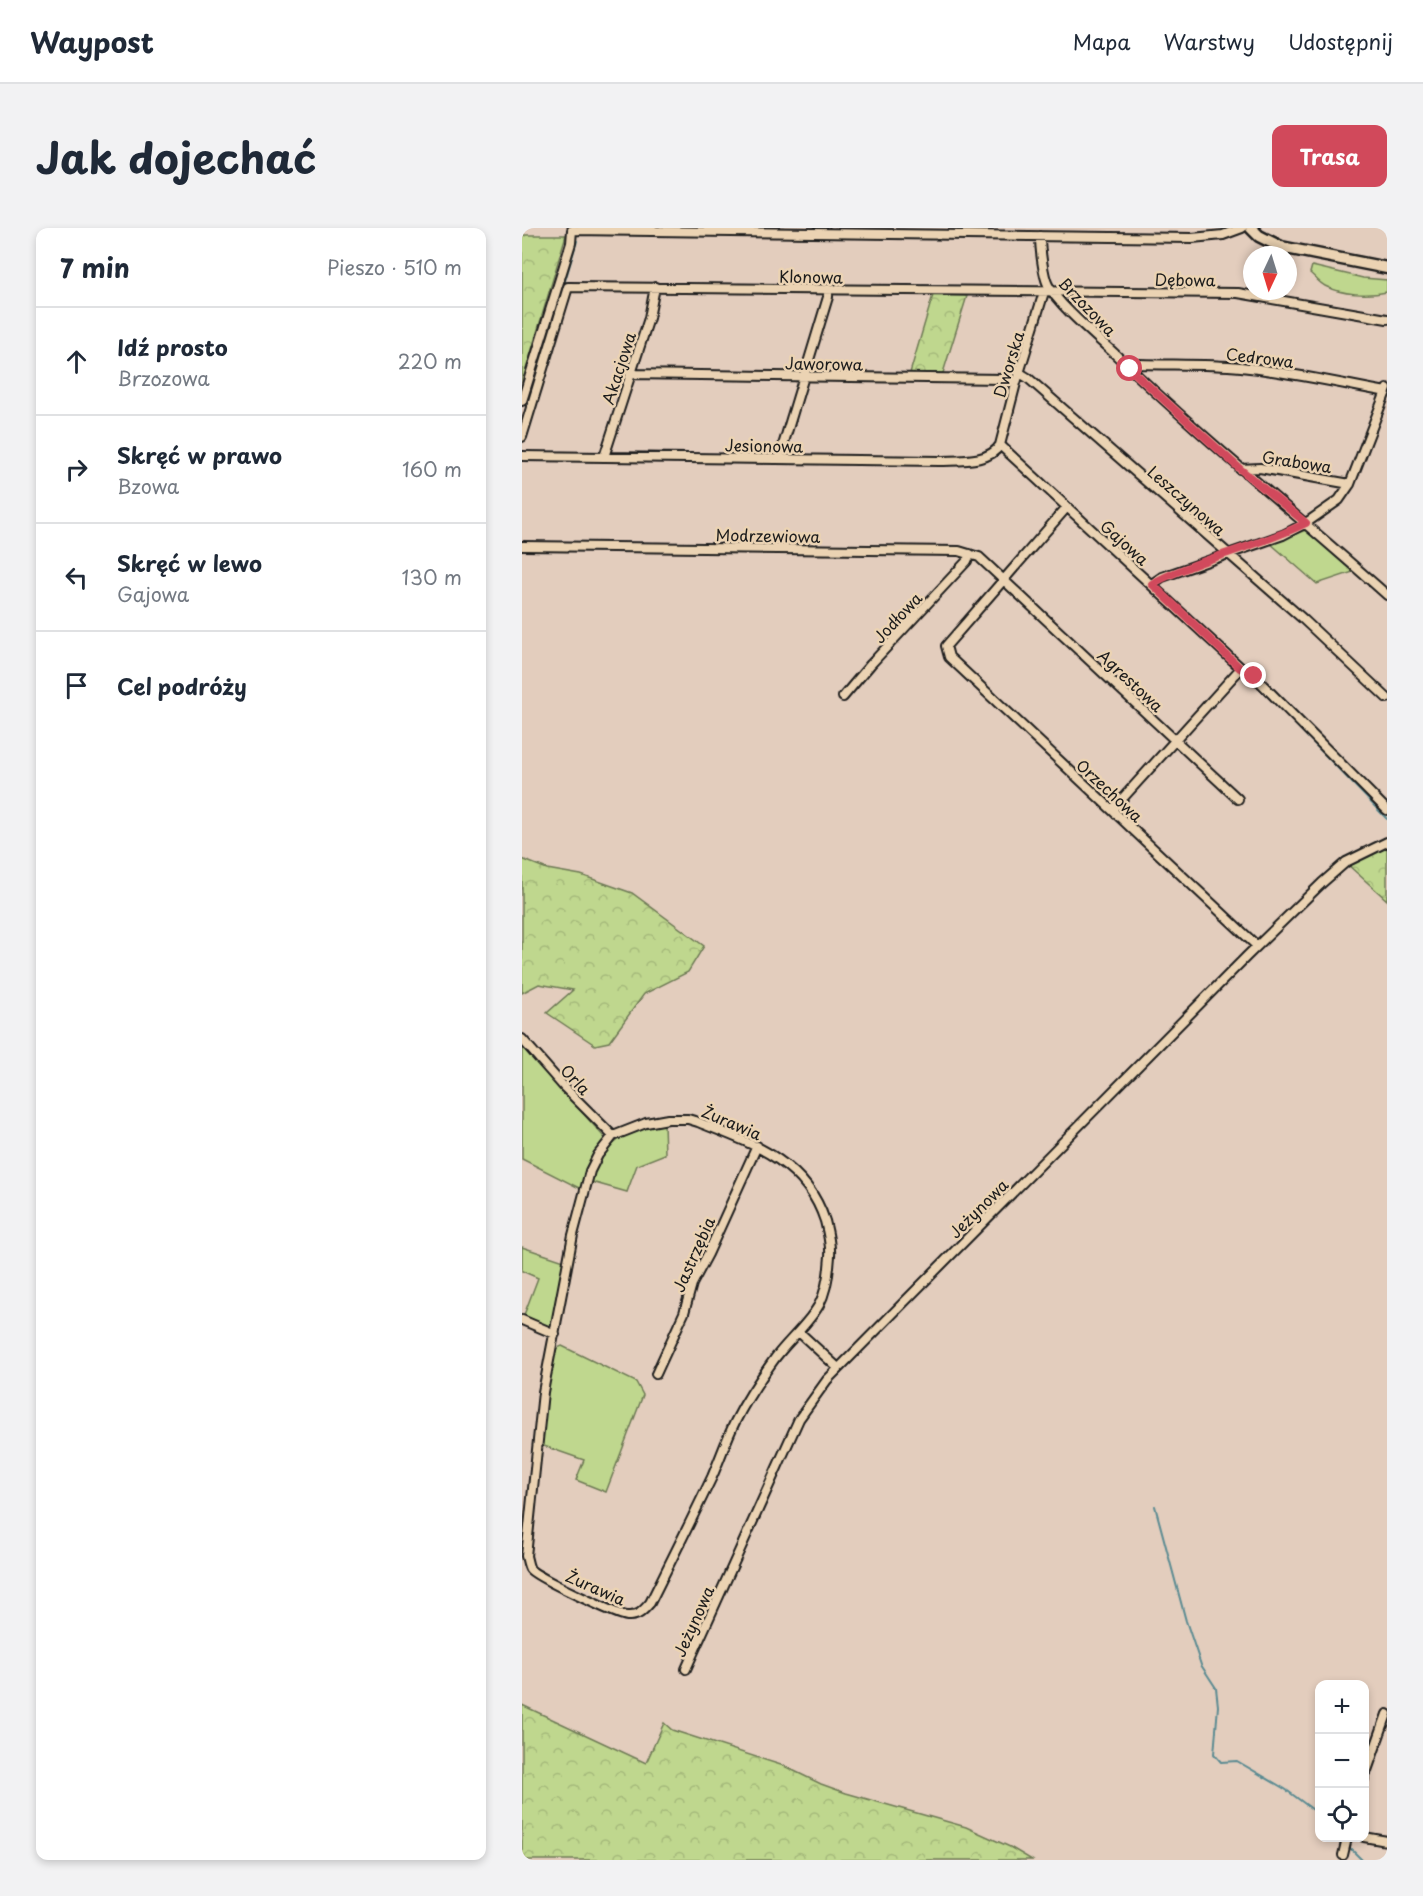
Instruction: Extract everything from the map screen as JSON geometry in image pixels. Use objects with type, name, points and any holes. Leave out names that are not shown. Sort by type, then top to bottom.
[{"type":"street","points":[[522,401],[571,243],[572,230],[1204,238],[1242,228]]},
{"type":"street","points":[[1251,228],[1260,236],[1281,247],[1387,268]]},
{"type":"street","name":"Brzozowa","points":[[1040,236],[1048,292],[1240,469],[1306,523],[1387,595]]},
{"type":"street","name":"Klonowa","points":[[522,437],[568,287],[1048,292]]},
{"type":"street","name":"Akacjowa","points":[[604,457],[649,318],[655,287]]},
{"type":"street","points":[[780,459],[828,297],[828,290]]},
{"type":"street","name":"Dębowa","points":[[1048,292],[1238,293],[1387,320]]},
{"type":"street","name":"Dworska","points":[[1000,445],[1016,383],[1048,292]]},
{"type":"street","name":"Cedrowa","points":[[1130,369],[1140,364],[1243,368],[1387,390]]},
{"type":"street","name":"Leszczynowa","points":[[1020,373],[1303,619],[1387,698]]},
{"type":"street","name":"Jaworowa","points":[[630,374],[1004,379],[1016,383]]},
{"type":"street","name":"Grabowa","points":[[1152,584],[1162,577],[1283,535],[1339,501],[1350,484],[1387,390]]},
{"type":"street","name":"Jesionowa","points":[[522,456],[962,460],[983,458],[995,453],[1000,445]]},
{"type":"street","name":"Gajowa","points":[[1000,445],[1240,668],[1254,676],[1387,810]]},
{"type":"street","name":"Grabowa","points":[[1240,469],[1260,468],[1350,484]]},
{"type":"street","points":[[1004,580],[1067,507]]},
{"type":"street","name":"Modrzewiowa","points":[[522,546],[959,551],[979,557],[1004,580]]},
{"type":"street","name":"Jodłowa","points":[[843,697],[968,561],[970,554]]},
{"type":"street","name":"Orzechowa","points":[[1004,580],[946,646],[949,657],[1257,946]]},
{"type":"street","name":"Agrestowa","points":[[1004,580],[1238,799]]},
{"type":"street","points":[[1112,810],[1240,668]]},
{"type":"street","name":"Jeżynowa","points":[[686,1669],[799,1419],[814,1396],[838,1368],[1257,946],[1346,862],[1387,842]]},
{"type":"street","name":"Orla","points":[[522,1039],[613,1136]]},
{"type":"street","name":"Żurawia","points":[[688,1119],[757,1146],[783,1162],[804,1181],[823,1214],[831,1245],[828,1279],[819,1306],[774,1360],[735,1422],[695,1512],[650,1603],[640,1614],[627,1616],[542,1578],[530,1570],[526,1556],[543,1392],[569,1254],[586,1184],[593,1163],[613,1136],[632,1127],[656,1120],[688,1119]]},
{"type":"street","name":"Jastrzębia","points":[[656,1374],[684,1313],[692,1284],[757,1146]]},
{"type":"street","points":[[522,1320],[555,1334]]},
{"type":"street","points":[[799,1332],[838,1368]]},
{"type":"street","points":[[1369,1767],[1387,1714]]},
{"type":"street","points":[[1369,1838],[1387,1841]]},
{"type":"street","points":[[1342,1855],[1346,1842]]},
{"type":"green space","points":[[522,235],[566,235],[522,383]]},
{"type":"green space","points":[[1312,266],[1363,278],[1387,280],[1387,292],[1355,294],[1332,289],[1323,285],[1310,273]]},
{"type":"green space","points":[[933,295],[967,296],[943,373],[910,373]]},
{"type":"green space","points":[[1306,530],[1353,572],[1317,584],[1270,543]]},
{"type":"green space","points":[[1387,845],[1387,900],[1348,865]]},
{"type":"green space","points":[[522,859],[547,869],[581,875],[632,893],[704,946],[688,972],[644,994],[609,1042],[595,1045],[547,1013],[573,990],[539,984],[522,993]]},
{"type":"green space","points":[[522,1044],[604,1137],[604,1141],[586,1169],[581,1189],[522,1159]]},
{"type":"green space","points":[[664,1123],[665,1154],[637,1165],[627,1192],[588,1181],[601,1157],[618,1140],[638,1129]]},
{"type":"green space","points":[[522,1247],[564,1261],[553,1325],[548,1328],[524,1315],[538,1278],[522,1271]]},
{"type":"green space","points":[[562,1346],[636,1382],[643,1395],[606,1492],[576,1480],[584,1460],[541,1445],[543,1413],[555,1349]]},
{"type":"green space","points":[[522,1705],[646,1763],[664,1723],[672,1730],[784,1766],[846,1793],[966,1827],[1032,1860],[522,1860]]},
{"type":"waterway","points":[[522,423],[577,241]]},
{"type":"waterway","points":[[1268,696],[1387,819]]},
{"type":"waterway","points":[[1155,1506],[1186,1621],[1201,1665],[1216,1688],[1218,1706],[1214,1754],[1221,1762],[1237,1761],[1285,1789],[1315,1811]]},
{"type":"waterway","points":[[1349,1847],[1362,1860]]},
{"type":"route","points":[[1130,369],[1240,469],[1306,523],[1283,535],[1162,577],[1152,584],[1240,668],[1254,676]]}]
